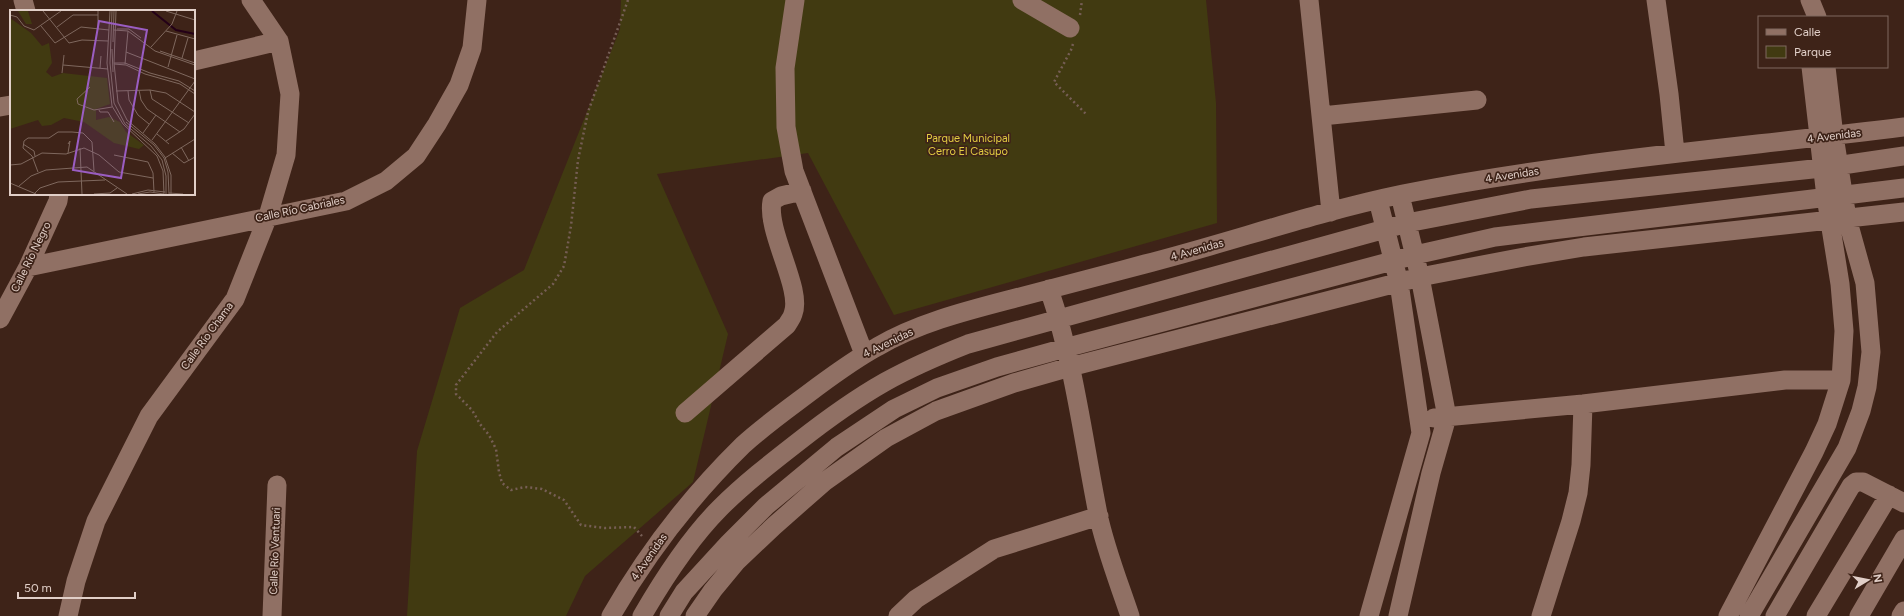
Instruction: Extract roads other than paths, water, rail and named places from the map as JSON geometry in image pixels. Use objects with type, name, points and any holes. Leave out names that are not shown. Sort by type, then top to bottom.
[{"type":"street","points":[[23,0],[26,10]]},
{"type":"street","name":"Calle Río Chama","points":[[68,616],[76,582],[96,521],[149,416],[235,298],[268,216],[286,156],[290,94],[279,41],[252,0]]},
{"type":"street","name":"Calle Río Cabriales","points":[[28,267],[346,201],[386,181],[416,156],[437,124],[459,85],[472,48],[477,0]]},
{"type":"street","points":[[795,0],[785,68],[786,127],[794,170],[864,354]]},
{"type":"street","points":[[1022,0],[1074,30]]},
{"type":"street","points":[[1309,0],[1331,212]]},
{"type":"street","points":[[1656,0],[1669,94],[1675,153]]},
{"type":"street","points":[[1808,16],[1810,0]]},
{"type":"street","points":[[1810,0],[1817,16]]},
{"type":"street","points":[[195,61],[279,41]]},
{"type":"street","points":[[1728,616],[1814,452],[1827,424],[1841,380],[1844,331],[1840,284],[1838,219],[1826,137],[1811,68]]},
{"type":"street","points":[[1826,68],[1826,137]]},
{"type":"street","points":[[1322,116],[1477,100]]},
{"type":"street","points":[[0,107],[10,105]]},
{"type":"street","name":"4 Avenidas","points":[[611,616],[653,549],[682,512],[744,444],[787,409],[864,354],[917,328],[960,312],[1149,264],[1331,212],[1400,195],[1514,174],[1675,153],[1904,127]]},
{"type":"street","points":[[642,616],[656,591],[683,551],[719,509],[768,466],[818,427],[885,382],[922,363],[968,344],[1058,318],[1387,230],[1407,223],[1531,199],[1830,167],[1904,156]]},
{"type":"street","points":[[669,616],[684,592],[728,543],[766,506],[837,447],[894,409],[937,388],[997,367],[1415,255],[1495,237],[1904,188]]},
{"type":"street","points":[[685,413],[787,325],[794,313],[795,296],[775,228],[771,207],[772,202],[781,196],[802,191]]},
{"type":"street","name":"Calle Río Negro","points":[[0,320],[28,267],[58,201],[59,195]]},
{"type":"street","points":[[1398,616],[1447,417],[1420,277],[1400,195]]},
{"type":"street","points":[[1369,616],[1421,433],[1395,261],[1378,200]]},
{"type":"street","points":[[695,616],[713,590],[737,561],[824,482],[886,438],[936,411],[1014,383],[1070,367],[1420,277],[1584,247],[1904,212]]},
{"type":"street","points":[[1749,616],[1847,448],[1861,411],[1867,387],[1871,352],[1865,283],[1838,219]]},
{"type":"street","points":[[1049,289],[1070,367],[1099,516],[1130,616]]},
{"type":"street","points":[[1419,420],[1584,404],[1785,380],[1841,380]]},
{"type":"street","points":[[1541,616],[1571,521],[1578,493],[1584,404]]},
{"type":"street","points":[[1776,616],[1851,486],[1856,482],[1863,482],[1896,499],[1816,616]]},
{"type":"street","name":"Calle Río Ventuari","points":[[272,616],[277,485]]},
{"type":"street","points":[[898,616],[916,599],[994,549],[1099,516]]},
{"type":"street","points":[[1860,616],[1904,538]]},
{"type":"street","points":[[1901,616],[1904,612]]},
{"type":"park label","name":"Parque Municipal Cerro El Casupo","points":[[968,144]]}]
